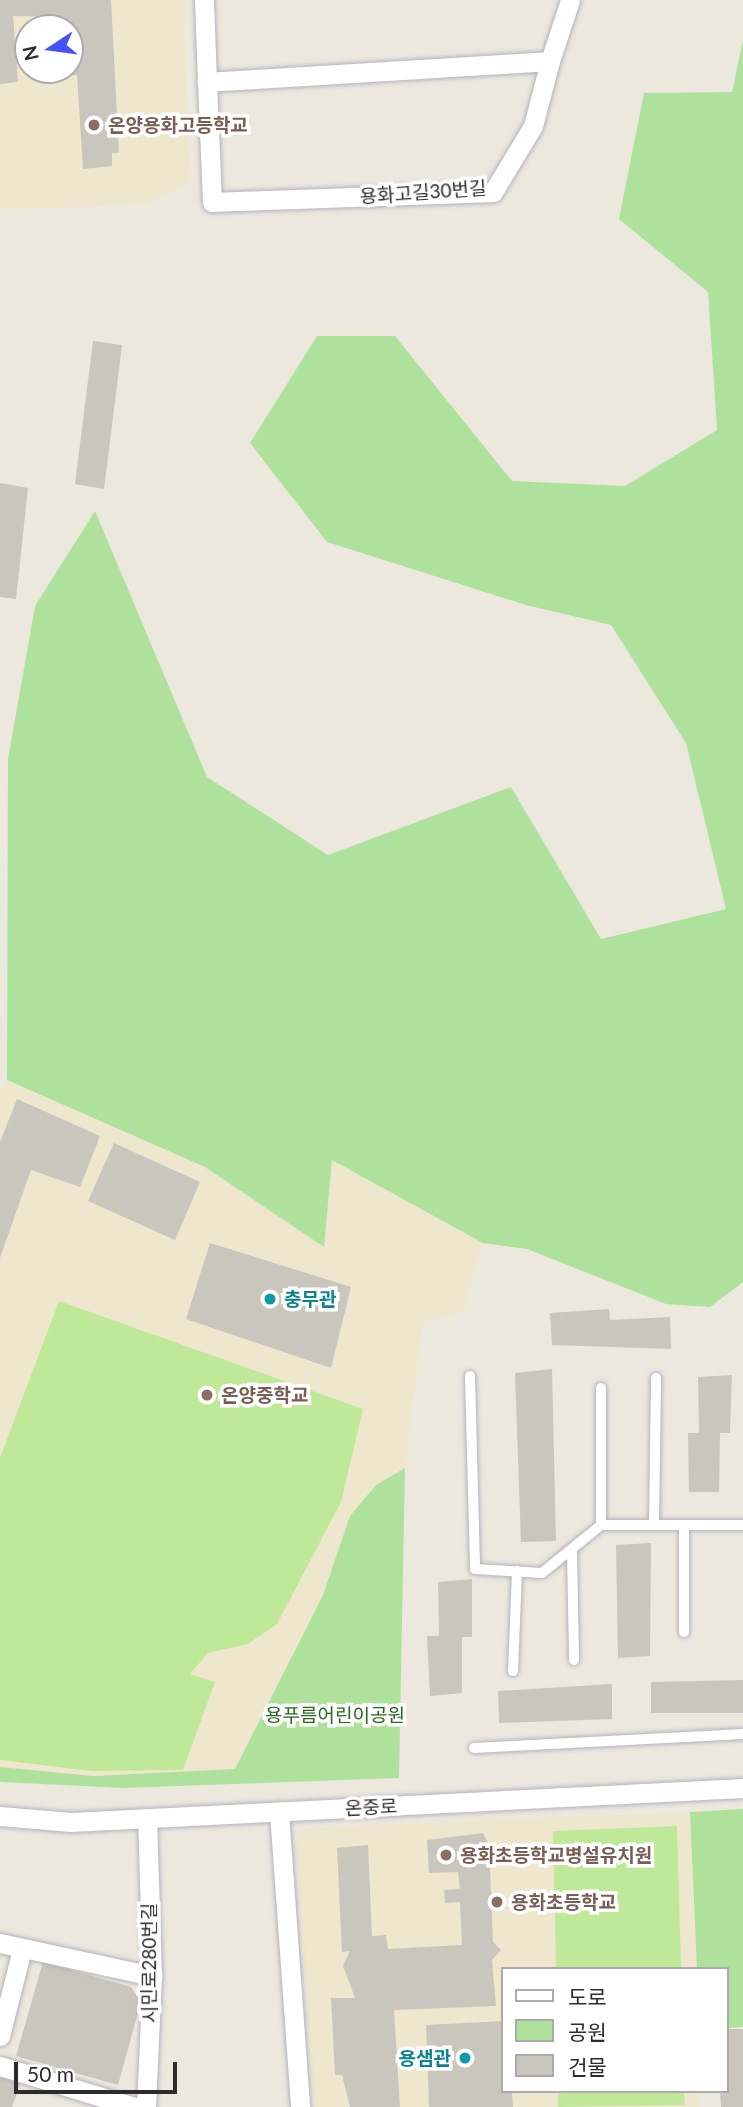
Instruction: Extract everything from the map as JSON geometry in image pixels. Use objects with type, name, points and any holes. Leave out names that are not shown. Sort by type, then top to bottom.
[{"type":"street","points":[[204,0],[207,82],[550,61]]},
{"type":"street","name":"용화고길30번길","points":[[207,82],[212,202],[493,192],[533,126],[570,0]]},
{"type":"street","name":"온중로","points":[[0,1816],[147,1818],[743,1788]]},
{"type":"street","points":[[279,1812],[300,2107]]},
{"type":"street","name":"시민로280번길","points":[[146,2107],[152,1976],[147,1818]]},
{"type":"street","points":[[0,1943],[152,1976]]},
{"type":"street","points":[[0,2036],[22,1949]]},
{"type":"street","points":[[0,2066],[134,2107]]},
{"type":"lane","points":[[470,1376],[475,1569],[542,1573],[572,1552],[601,1525],[743,1525]]},
{"type":"lane","points":[[654,1525],[656,1378]]},
{"type":"lane","points":[[601,1388],[601,1525]]},
{"type":"lane","points":[[684,1525],[684,1632]]},
{"type":"lane","points":[[572,1552],[574,1660]]},
{"type":"lane","points":[[513,1671],[517,1571]]},
{"type":"lane","points":[[474,1748],[743,1734]]},
{"type":"shaded area","name":"온양용화고등학교","points":[[0,0],[183,0],[191,181],[151,204],[0,210]]},
{"type":"shaded area","name":"온양중학교","points":[[7,1080],[205,1167],[323,1246],[332,1159],[483,1243],[462,1313],[423,1322],[405,1468],[376,1485],[350,1516],[323,1595],[235,1769],[93,1776],[0,1767],[0,1090]]},
{"type":"shaded area","name":"용화초등학교","points":[[690,1812],[697,1967],[502,1967],[502,2093],[700,2093],[700,2107],[313,2107],[296,1836],[305,1828]]},
{"type":"green space","points":[[743,40],[743,1282],[710,1307],[666,1304],[527,1249],[483,1243],[332,1160],[324,1247],[205,1167],[7,1080],[8,759],[35,606],[95,511],[207,777],[328,855],[511,787],[601,939],[726,909],[686,743],[611,625],[526,605],[327,542],[250,443],[317,336],[395,336],[512,481],[625,486],[717,430],[708,292],[619,219],[644,93],[732,92]]},
{"type":"green space","points":[[59,1301],[363,1409],[341,1502],[277,1624],[248,1644],[208,1653],[190,1674],[215,1682],[183,1770],[91,1771],[0,1760],[0,1458]]},
{"type":"green space","name":"용푸름어린이공원","points":[[405,1468],[399,1778],[123,1788],[0,1782],[0,1767],[93,1776],[235,1769],[323,1595],[350,1516],[376,1485]]},
{"type":"green space","points":[[743,1809],[743,2027],[729,2028],[729,1967],[697,1967],[690,1812]]},
{"type":"green space","points":[[677,1826],[681,1967],[556,1967],[553,1831]]},
{"type":"green space","points":[[558,2093],[684,2093],[685,2105],[558,2107]]},
{"type":"building","points":[[0,0],[111,0],[119,153],[112,153],[112,166],[83,169],[78,84],[84,84],[84,14],[14,14],[14,82],[0,84]]},
{"type":"building","points":[[93,341],[122,345],[104,489],[75,484]]},
{"type":"building","points":[[0,483],[28,488],[16,599],[0,597]]},
{"type":"building","points":[[17,1099],[100,1136],[80,1187],[31,1170],[0,1258],[0,1142]]},
{"type":"building","points":[[114,1143],[200,1182],[175,1240],[88,1201]]},
{"type":"building","name":"충무관","points":[[210,1243],[351,1287],[331,1368],[186,1319]]},
{"type":"building","points":[[609,1309],[610,1320],[670,1317],[671,1349],[552,1345],[550,1313]]},
{"type":"building","points":[[552,1369],[556,1541],[521,1542],[515,1373]]},
{"type":"building","points":[[732,1375],[730,1433],[720,1433],[719,1492],[689,1492],[688,1433],[699,1433],[698,1377]]},
{"type":"building","points":[[651,1543],[650,1656],[618,1658],[616,1545]]},
{"type":"building","points":[[472,1579],[472,1637],[462,1637],[462,1693],[430,1696],[427,1636],[439,1636],[438,1582]]},
{"type":"building","points":[[743,1680],[743,1713],[651,1713],[651,1682]]},
{"type":"building","points":[[612,1684],[612,1719],[499,1723],[498,1691]]},
{"type":"building","points":[[483,1833],[489,1845],[493,1942],[501,1950],[492,1960],[496,2006],[394,2010],[400,2107],[350,2107],[342,2075],[335,2075],[331,1998],[355,1998],[343,1966],[350,1951],[342,1952],[337,1848],[368,1845],[372,1936],[386,1935],[388,1949],[462,1945],[460,1902],[445,1903],[444,1890],[460,1889],[458,1872],[429,1873],[427,1840]]},
{"type":"building","points":[[43,1962],[131,1987],[141,2002],[118,2085],[16,2056]]},
{"type":"building","name":"용샘관","points":[[502,2021],[502,2093],[512,2093],[513,2107],[429,2107],[426,2025]]},
{"type":"building","points":[[729,2029],[743,2029],[743,2107],[721,2107],[720,2093],[729,2093]]},
{"type":"building","points":[[0,2077],[20,2084],[12,2107],[0,2107]]},
{"type":"place","name":"온양용화고등학교","points":[[94,125]]},
{"type":"place","name":"충무관","points":[[270,1299]]},
{"type":"place","name":"온양중학교","points":[[207,1395]]},
{"type":"place","name":"용화초등학교병설유치원","points":[[446,1855]]},
{"type":"place","name":"용화초등학교","points":[[497,1902]]},
{"type":"place","name":"용샘관","points":[[465,2058]]}]
